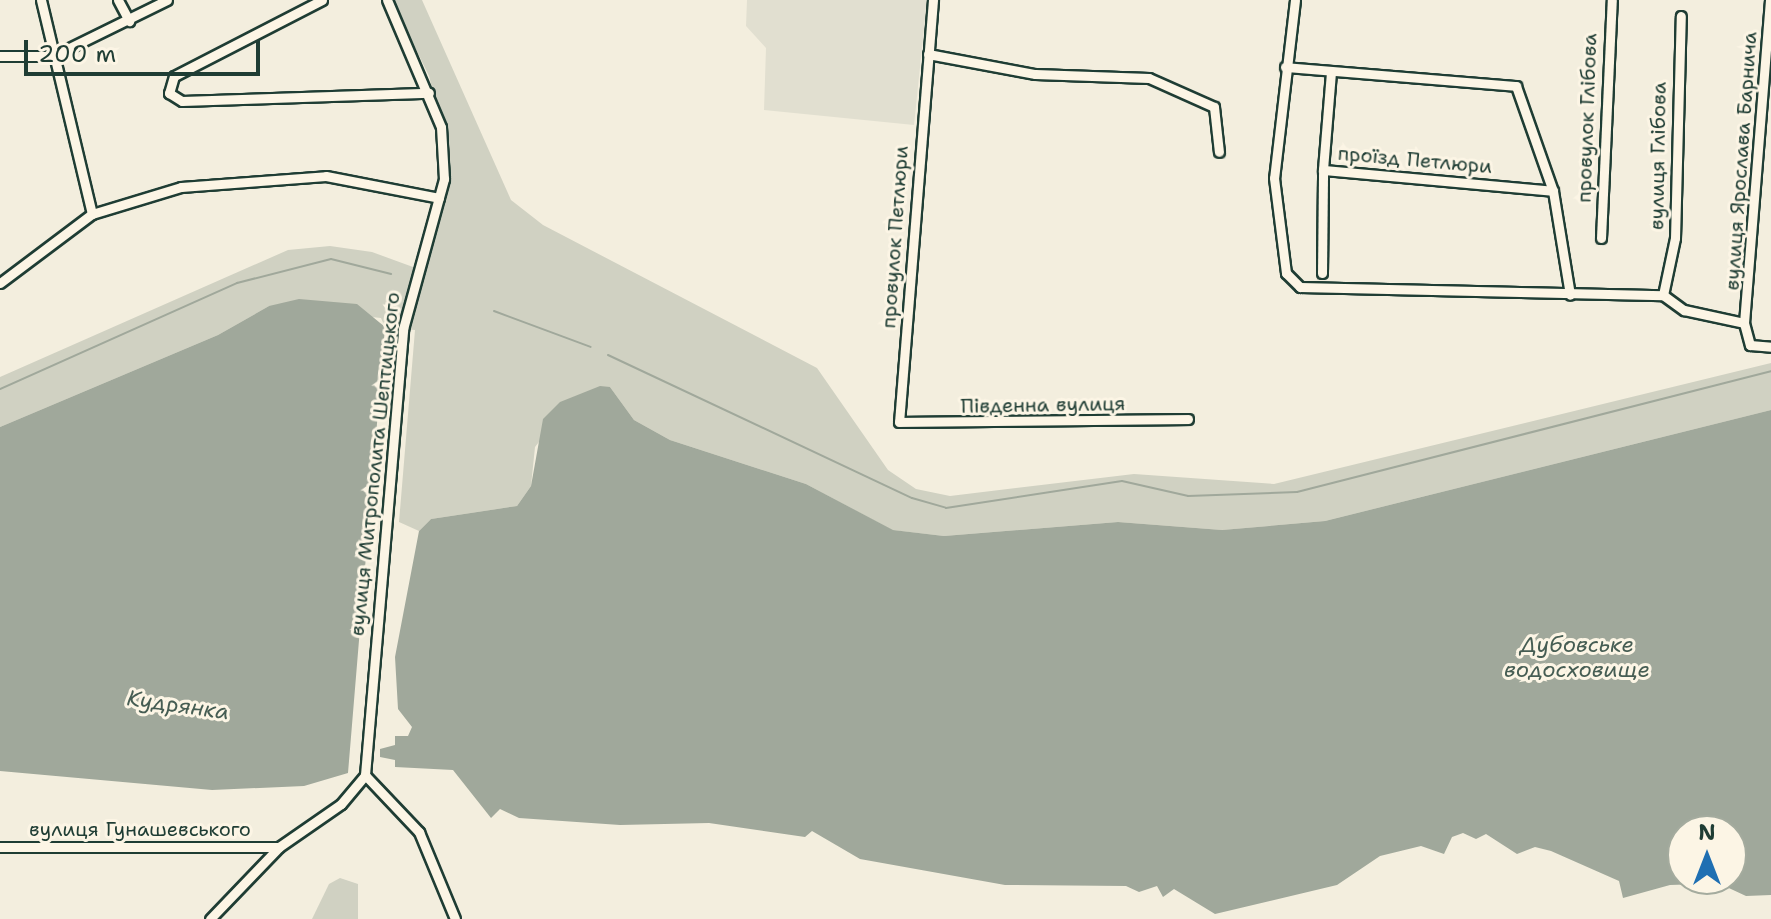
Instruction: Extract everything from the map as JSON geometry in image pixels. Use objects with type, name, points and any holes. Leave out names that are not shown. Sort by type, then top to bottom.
[{"type":"street","points":[[41,0],[92,214]]},
{"type":"street","points":[[118,0],[129,21]]},
{"type":"street","points":[[0,56],[53,56],[167,0]]},
{"type":"street","points":[[322,0],[174,76],[169,93],[182,101],[429,93]]},
{"type":"street","name":"вулиця Митрополита Шептицького","points":[[365,775],[403,329],[439,198],[445,153],[429,93],[387,0]]},
{"type":"street","name":"провулок Петлюри","points":[[899,422],[933,0]]},
{"type":"street","points":[[1295,0],[1274,178],[1277,230],[1286,273],[1300,287],[1663,295],[1684,310],[1744,323],[1750,345],[1771,347]]},
{"type":"street","name":"провулок Глібова","points":[[1601,238],[1612,0]]},
{"type":"street","name":"вулиця Ярослава Барнича","points":[[1744,323],[1770,0]]},
{"type":"street","name":"вулиця Глібова","points":[[1663,295],[1675,238],[1681,16]]},
{"type":"street","points":[[928,54],[1035,74],[1149,78],[1214,107],[1219,152]]},
{"type":"street","points":[[1285,67],[1516,86],[1553,191],[1570,295]]},
{"type":"street","name":"проїзд Петлюри","points":[[1331,72],[1323,170],[1553,191]]},
{"type":"street","points":[[1322,273],[1323,170]]},
{"type":"street","points":[[0,283],[92,214],[181,187],[266,177],[326,176],[439,198]]},
{"type":"street","name":"Південна вулиця","points":[[899,422],[1188,419]]},
{"type":"street","points":[[210,919],[279,847],[341,804],[365,775],[419,832],[455,919]]},
{"type":"street","name":"вулиця Гунашевського","points":[[0,847],[279,847]]},
{"type":"shaded area","points":[[392,0],[422,0],[511,200],[543,225],[817,368],[888,470],[916,489],[950,496],[1134,474],[1274,484],[1771,363],[1771,410],[1325,521],[1222,530],[1118,522],[944,536],[892,530],[806,484],[670,440],[634,420],[610,387],[574,397],[535,447],[531,486],[517,506],[431,519],[419,531],[399,522],[415,330],[385,327],[381,318],[269,306],[218,335],[0,427],[0,377],[288,250],[330,246],[372,252],[413,267],[413,280],[436,229],[449,153],[429,76]]},
{"type":"shaded area","points":[[747,0],[927,0],[914,125],[764,110],[766,48],[746,26]]},
{"type":"shaded area","points":[[340,878],[358,884],[358,919],[312,919],[329,884]]},
{"type":"water","name":"Кудрянка","points":[[299,299],[357,304],[385,327],[348,773],[304,786],[212,790],[0,771],[0,427],[218,335],[269,306]]},
{"type":"water","name":"Дубовське водосховище","points":[[600,386],[610,387],[634,420],[670,440],[806,484],[893,530],[944,536],[1118,522],[1222,530],[1325,521],[1771,410],[1771,895],[1746,896],[1744,895],[1747,895],[1747,815],[1667,815],[1667,886],[1623,898],[1619,881],[1551,851],[1535,847],[1517,854],[1486,834],[1476,839],[1463,833],[1452,837],[1444,854],[1421,846],[1380,856],[1337,885],[1215,914],[1174,889],[1163,897],[1157,886],[1139,892],[1126,886],[1005,885],[860,859],[812,831],[805,837],[709,823],[620,825],[519,818],[500,809],[491,818],[453,770],[395,767],[395,760],[380,757],[380,749],[395,745],[395,736],[408,736],[412,727],[398,709],[395,657],[419,531],[431,519],[517,506],[531,486],[543,419],[560,402]]},
{"type":"waterway","points":[[0,389],[237,283],[331,259],[391,274]]},
{"type":"waterway","points":[[494,311],[591,347]]},
{"type":"waterway","points":[[608,355],[912,498],[946,508],[1122,481],[1188,496],[1297,492],[1771,371]]}]
